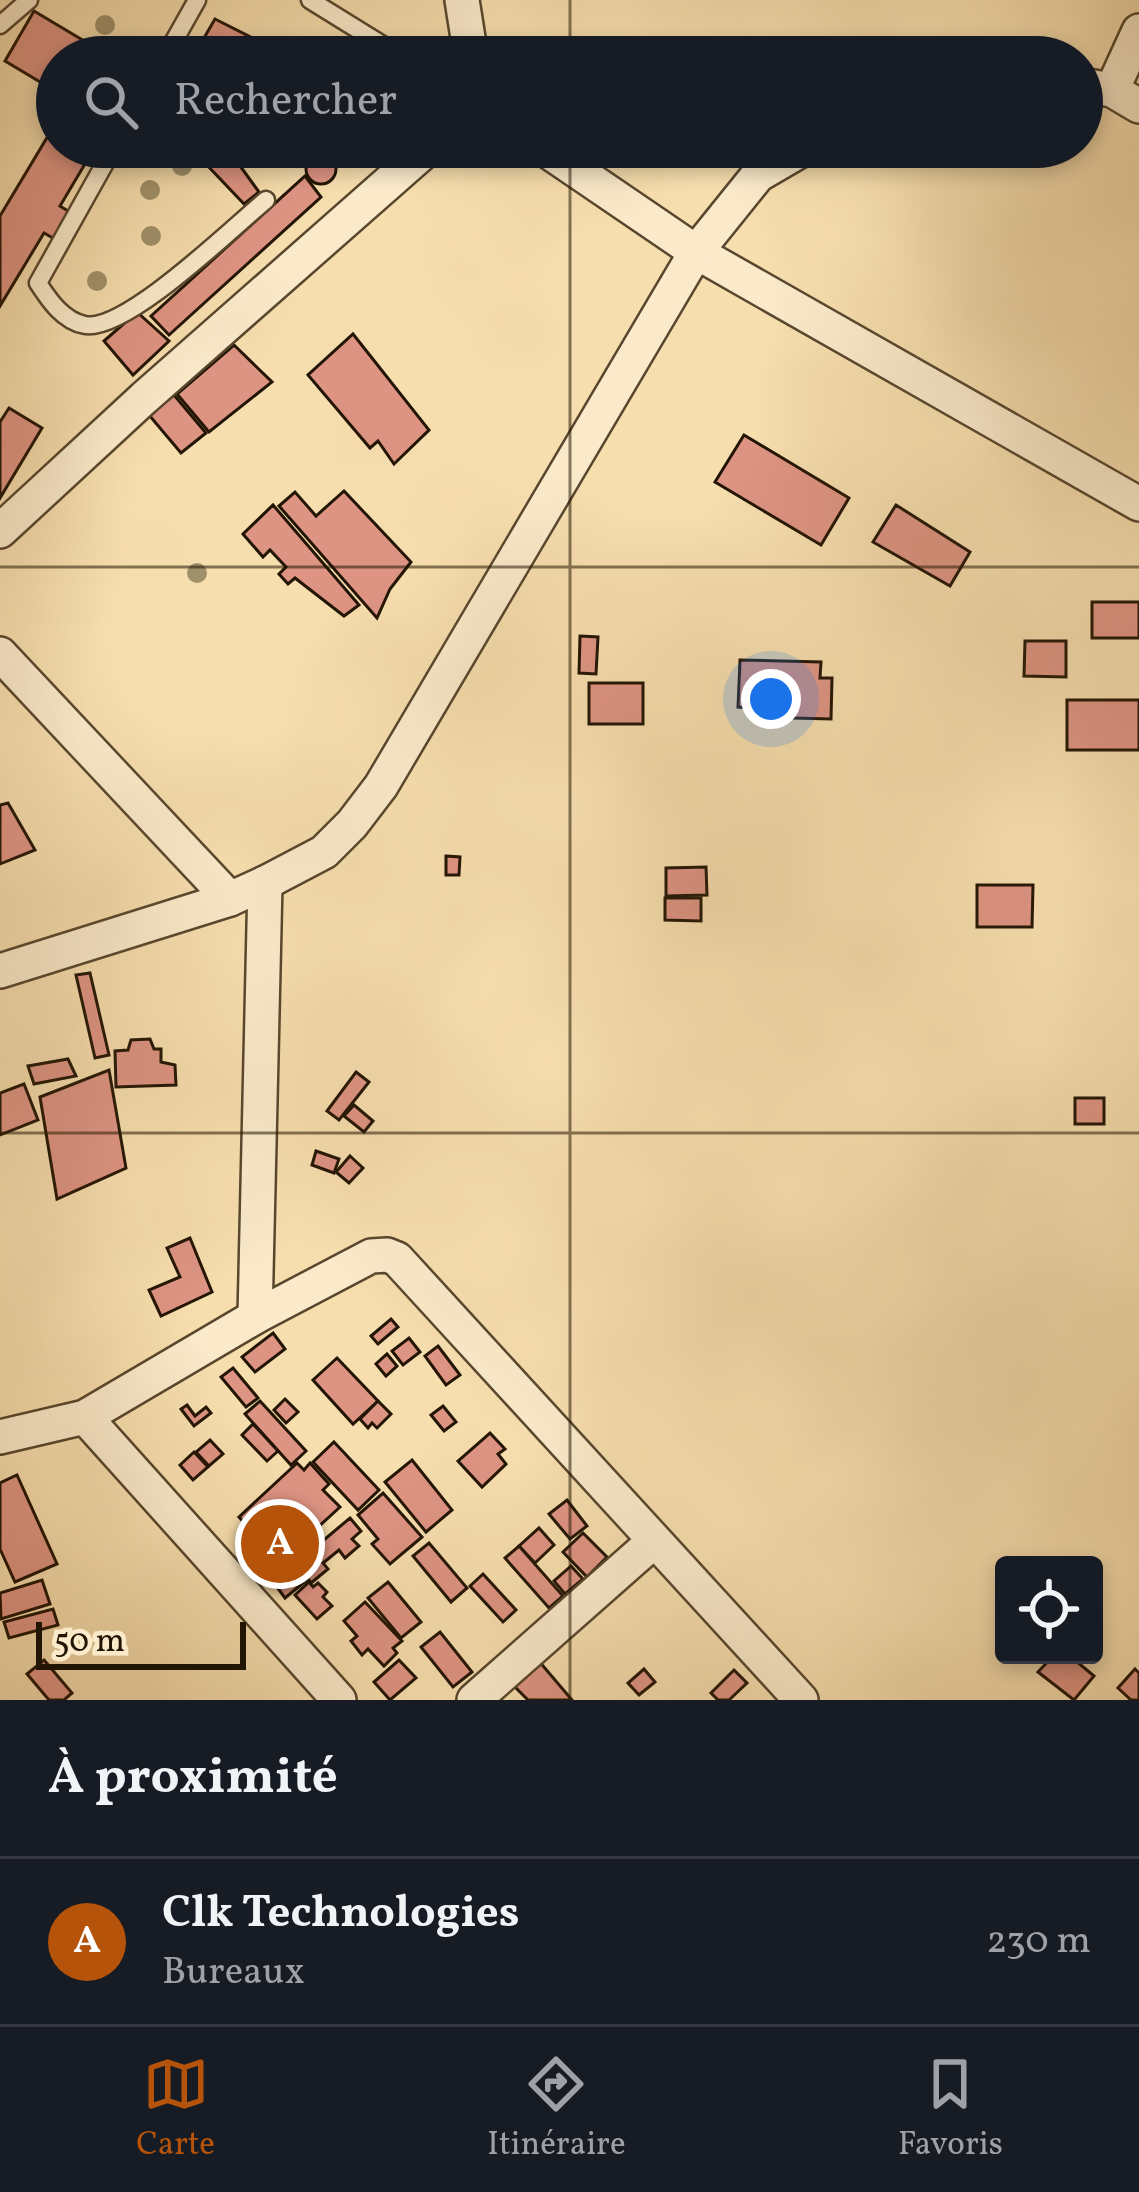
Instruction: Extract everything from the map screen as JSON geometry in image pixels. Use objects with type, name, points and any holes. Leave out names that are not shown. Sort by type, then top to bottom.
[{"type":"street","points":[[462,0],[468,36]]},
{"type":"street","points":[[1111,94],[1139,31]]},
{"type":"street","points":[[0,531],[405,168]]},
{"type":"street","points":[[573,168],[696,252],[1139,504]]},
{"type":"street","points":[[0,971],[230,899],[324,852],[352,824],[381,786],[696,252],[758,175],[770,168]]},
{"type":"street","points":[[0,654],[230,899]]},
{"type":"street","points":[[255,1317],[265,883]]},
{"type":"street","points":[[0,1437],[85,1417],[255,1317],[371,1256],[387,1255],[397,1259],[801,1700]]},
{"type":"street","points":[[85,1417],[339,1700]]},
{"type":"street","points":[[474,1700],[652,1542]]},
{"type":"lane","points":[[0,25],[29,0]]},
{"type":"lane","points":[[177,36],[197,0]]},
{"type":"lane","points":[[310,0],[368,36]]},
{"type":"lane","points":[[102,168],[38,283],[54,308],[84,325],[117,320],[152,296],[266,200]]},
{"type":"building","points":[[34,11],[76,36],[36,36],[36,79],[5,61]]},
{"type":"building","points":[[215,19],[249,36],[205,36]]},
{"type":"building","points":[[36,156],[36,168],[83,168],[60,206],[76,216],[60,242],[44,233],[0,306],[0,216]]},
{"type":"building","points":[[210,168],[242,168],[259,192],[244,204]]},
{"type":"building","points":[[306,168],[336,168],[335,175],[321,184],[306,169]]},
{"type":"building","points":[[305,176],[321,197],[169,335],[151,316]]},
{"type":"building","points":[[137,312],[169,341],[133,375],[104,341]]},
{"type":"building","points":[[353,334],[429,430],[394,464],[378,441],[370,448],[308,375]]},
{"type":"building","points":[[234,345],[272,382],[209,432],[177,394]]},
{"type":"building","points":[[174,395],[206,433],[181,453],[149,415]]},
{"type":"building","points":[[9,408],[42,428],[0,498],[0,422]]},
{"type":"building","points":[[744,435],[849,498],[821,545],[715,482]]},
{"type":"building","points":[[344,491],[411,562],[390,589],[377,618],[279,506],[295,492],[316,516]]},
{"type":"building","points":[[273,505],[359,605],[344,616],[295,578],[288,584],[279,574],[286,567],[270,550],[263,557],[243,534]]},
{"type":"building","points":[[896,505],[970,552],[950,586],[873,542]]},
{"type":"building","points":[[1092,602],[1139,602],[1139,638],[1092,638]]},
{"type":"building","points":[[580,636],[598,637],[596,674],[579,673]]},
{"type":"building","points":[[1025,641],[1066,641],[1066,677],[1024,676]]},
{"type":"building","points":[[740,660],[821,662],[820,678],[832,678],[831,719],[752,717],[752,708],[738,707]]},
{"type":"building","points":[[589,683],[643,683],[643,724],[589,724]]},
{"type":"building","points":[[1067,700],[1139,700],[1139,750],[1067,750]]},
{"type":"building","points":[[8,803],[35,850],[0,864],[0,805]]},
{"type":"building","points":[[446,856],[460,857],[459,875],[446,875]]},
{"type":"building","points":[[706,867],[707,895],[666,896],[666,868]]},
{"type":"building","points":[[977,885],[1033,885],[1032,927],[977,927]]},
{"type":"building","points":[[665,898],[701,898],[701,921],[665,920]]},
{"type":"building","points":[[90,973],[109,1055],[95,1058],[76,975]]},
{"type":"building","points":[[150,1039],[154,1049],[161,1049],[161,1062],[175,1065],[176,1085],[116,1087],[115,1051],[128,1050],[131,1040]]},
{"type":"building","points":[[68,1059],[76,1076],[34,1084],[28,1066]]},
{"type":"building","points":[[109,1070],[126,1168],[57,1199],[40,1097]]},
{"type":"building","points":[[356,1072],[369,1082],[339,1120],[327,1111]]},
{"type":"building","points":[[24,1084],[38,1120],[0,1135],[0,1093]]},
{"type":"building","points":[[1075,1098],[1104,1098],[1104,1124],[1075,1124]]},
{"type":"building","points":[[354,1105],[373,1121],[364,1132],[344,1116]]},
{"type":"building","points":[[316,1151],[339,1159],[334,1173],[312,1165]]},
{"type":"building","points":[[350,1156],[363,1168],[349,1183],[336,1172]]},
{"type":"building","points":[[190,1238],[212,1292],[161,1316],[149,1290],[180,1277],[167,1248]]},
{"type":"building","points":[[391,1319],[398,1327],[378,1344],[371,1336]]},
{"type":"building","points":[[273,1333],[285,1349],[255,1372],[242,1357]]},
{"type":"building","points":[[409,1338],[420,1352],[403,1365],[392,1351]]},
{"type":"building","points":[[438,1346],[460,1375],[446,1385],[425,1356]]},
{"type":"building","points":[[387,1354],[397,1366],[386,1376],[376,1364]]},
{"type":"building","points":[[337,1358],[378,1401],[353,1424],[313,1380]]},
{"type":"building","points":[[233,1368],[258,1398],[246,1407],[221,1377]]},
{"type":"building","points":[[285,1399],[298,1412],[286,1423],[274,1410]]},
{"type":"building","points":[[260,1401],[306,1451],[291,1465],[245,1414]]},
{"type":"building","points":[[378,1401],[391,1414],[377,1428],[372,1423],[368,1428],[360,1419]]},
{"type":"building","points":[[187,1405],[195,1416],[206,1407],[211,1413],[194,1426],[181,1409]]},
{"type":"building","points":[[443,1406],[456,1422],[444,1431],[431,1415]]},
{"type":"building","points":[[253,1424],[278,1451],[267,1461],[242,1435]]},
{"type":"building","points":[[490,1433],[505,1449],[498,1454],[506,1464],[482,1487],[458,1461]]},
{"type":"building","points":[[210,1440],[223,1454],[209,1466],[196,1452]]},
{"type":"building","points":[[334,1442],[379,1490],[358,1510],[313,1462]]},
{"type":"building","points":[[194,1452],[208,1467],[193,1480],[180,1465]]},
{"type":"building","points":[[412,1460],[452,1510],[426,1532],[385,1482]]},
{"type":"building","points":[[297,1463],[304,1470],[310,1463],[329,1484],[323,1490],[340,1507],[280,1562],[239,1517]]},
{"type":"building","points":[[17,1475],[57,1564],[15,1582],[0,1549],[0,1483]]},
{"type":"building","points":[[383,1493],[422,1537],[390,1564],[372,1544],[378,1539],[358,1515]]},
{"type":"building","points":[[567,1500],[587,1526],[570,1539],[549,1514]]},
{"type":"building","points":[[350,1518],[361,1531],[352,1539],[359,1546],[345,1558],[339,1550],[323,1563],[328,1569],[285,1598],[277,1587],[285,1581],[281,1576]]},
{"type":"building","points":[[539,1528],[554,1545],[535,1563],[519,1546]]},
{"type":"building","points":[[583,1533],[607,1557],[587,1577],[563,1552]]},
{"type":"building","points":[[429,1543],[467,1588],[451,1602],[413,1556]]},
{"type":"building","points":[[519,1546],[563,1596],[549,1608],[505,1558]]},
{"type":"building","points":[[571,1566],[583,1579],[565,1594],[554,1581]]},
{"type":"building","points":[[483,1574],[516,1610],[503,1622],[470,1586]]},
{"type":"building","points":[[42,1580],[50,1604],[1,1619],[0,1593]]},
{"type":"building","points":[[309,1582],[327,1592],[323,1597],[332,1606],[317,1619],[295,1595]]},
{"type":"building","points":[[388,1582],[421,1622],[401,1638],[368,1598]]},
{"type":"building","points":[[365,1602],[402,1641],[384,1666],[368,1649],[362,1655],[351,1641],[357,1636],[344,1621]]},
{"type":"building","points":[[53,1609],[58,1625],[9,1638],[4,1622]]},
{"type":"building","points":[[440,1632],[472,1672],[453,1687],[421,1647]]},
{"type":"building","points":[[44,1660],[72,1693],[64,1700],[49,1700],[27,1674]]},
{"type":"building","points":[[399,1660],[416,1678],[390,1700],[374,1682]]},
{"type":"building","points":[[538,1660],[572,1700],[528,1700],[513,1685]]},
{"type":"building","points":[[1046,1664],[1080,1664],[1094,1676],[1074,1700],[1038,1672]]},
{"type":"building","points":[[644,1669],[655,1682],[639,1695],[628,1683]]},
{"type":"building","points":[[1135,1669],[1139,1700],[1131,1700],[1118,1688]]},
{"type":"building","points":[[734,1670],[747,1683],[729,1700],[718,1700],[711,1693]]},
{"type":"place","name":"Clk Technologies","points":[[280,1544]]}]
